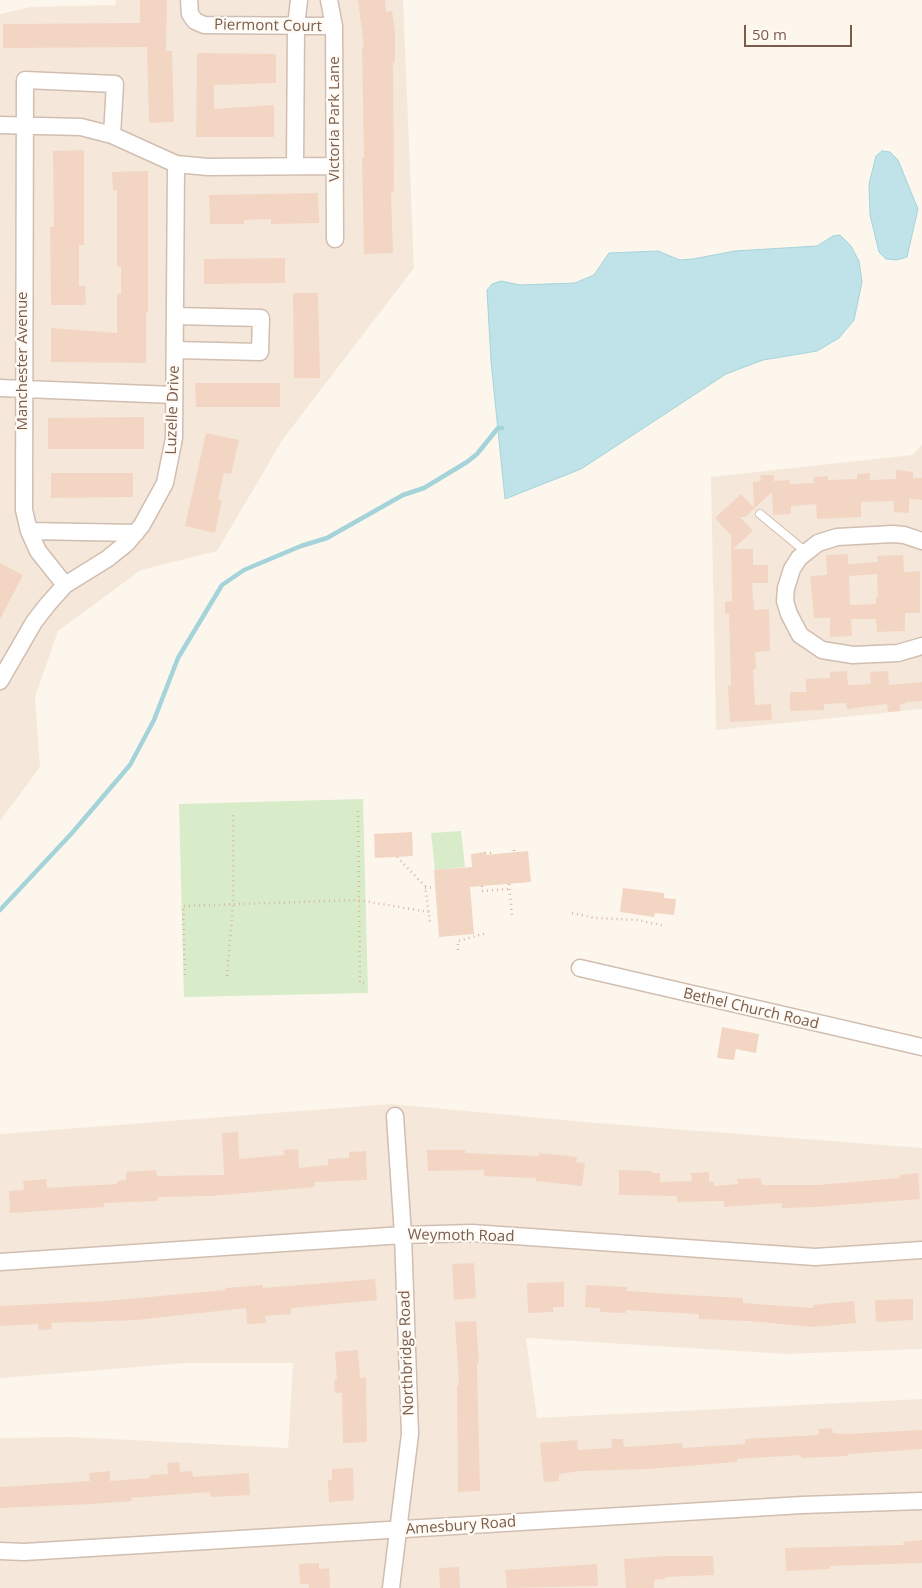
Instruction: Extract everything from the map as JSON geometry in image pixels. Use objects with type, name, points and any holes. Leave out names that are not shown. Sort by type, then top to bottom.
[{"type":"street","name":"Piermont Court","points":[[189,0],[190,14],[195,21],[204,25],[334,26]]},
{"type":"street","points":[[295,166],[296,26],[300,0]]},
{"type":"street","name":"Victoria Park Lane","points":[[329,0],[334,26],[335,239]]},
{"type":"street","name":"Manchester Avenue","points":[[65,585],[38,551],[29,531],[23,494],[25,80],[115,84],[112,135]]},
{"type":"street","points":[[0,125],[82,127],[112,135],[176,164],[208,167],[335,166]]},
{"type":"street","name":"Luzelle Drive","points":[[0,681],[34,622],[65,585],[107,559],[136,533],[155,504],[170,463],[174,438],[176,164]]},
{"type":"street","points":[[175,316],[261,318],[260,352],[175,350]]},
{"type":"street","points":[[0,388],[174,395]]},
{"type":"street","points":[[29,531],[136,533]]},
{"type":"street","points":[[922,541],[904,535],[893,534],[837,537],[818,543],[806,552],[792,569],[786,588],[786,601],[793,624],[800,635],[810,643],[831,652],[853,655],[898,652],[922,646]]},
{"type":"street","name":"Bethel Church Road","points":[[580,968],[922,1047]]},
{"type":"street","name":"Northbridge Road","points":[[391,1588],[410,1434],[403,1235],[395,1116]]},
{"type":"street","name":"Weymoth Road","points":[[0,1262],[403,1235],[472,1233],[815,1257],[922,1250]]},
{"type":"street","name":"Amesbury Road","points":[[0,1551],[34,1552],[802,1505],[922,1501]]},
{"type":"lane","points":[[760,514],[806,552]]},
{"type":"path","points":[[358,811],[360,983],[368,983]]},
{"type":"path","points":[[227,976],[233,905],[233,814]]},
{"type":"path","points":[[485,853],[494,853]]},
{"type":"path","points":[[397,857],[425,888],[430,923]]},
{"type":"path","points":[[509,884],[512,916]]},
{"type":"path","points":[[482,886],[482,891],[510,889]]},
{"type":"path","points":[[425,888],[435,887]]},
{"type":"path","points":[[185,975],[183,906],[358,900],[429,912]]},
{"type":"path","points":[[572,913],[606,920],[637,920],[666,926]]},
{"type":"path","points":[[458,941],[486,933]]},
{"type":"path","points":[[457,936],[458,950]]},
{"type":"shaded area","points":[[116,0],[403,0],[414,268],[283,439],[217,551],[141,570],[58,631],[35,697],[40,767],[0,821],[0,14],[31,7],[115,5]]},
{"type":"shaded area","points":[[922,445],[922,709],[716,730],[711,477],[912,455]]},
{"type":"shaded area","points":[[391,1104],[596,1123],[922,1148],[922,1349],[787,1354],[526,1338],[537,1418],[922,1399],[922,1588],[0,1588],[0,1438],[72,1437],[288,1448],[293,1363],[186,1363],[0,1378],[0,1134]]},
{"type":"green space","points":[[363,799],[368,993],[184,997],[179,804]]},
{"type":"green space","points":[[461,831],[465,867],[435,870],[431,833]]},
{"type":"water","points":[[882,151],[890,152],[898,160],[918,209],[907,257],[897,260],[886,259],[879,252],[870,215],[869,184],[876,156]]},
{"type":"water","points":[[840,235],[851,246],[859,261],[862,282],[854,320],[839,338],[817,351],[763,360],[726,374],[581,469],[505,499],[491,361],[487,290],[492,284],[501,281],[520,285],[575,283],[594,275],[609,253],[658,251],[680,260],[693,259],[735,251],[817,246],[833,236]]},
{"type":"building","points":[[140,0],[167,0],[166,51],[172,51],[174,122],[149,123],[147,47],[3,48],[3,24],[140,23]]},
{"type":"building","points":[[358,0],[385,0],[386,12],[392,11],[395,31],[395,63],[393,63],[394,191],[391,192],[393,253],[364,254],[362,47],[364,47]]},
{"type":"building","points":[[197,53],[276,54],[276,83],[214,85],[214,109],[274,105],[274,137],[196,137]]},
{"type":"building","points":[[84,150],[84,245],[79,245],[79,286],[85,286],[86,305],[51,305],[50,227],[54,227],[53,151]]},
{"type":"building","points":[[148,171],[146,363],[51,362],[51,328],[117,333],[117,294],[121,294],[121,267],[117,267],[117,190],[113,190],[112,172]]},
{"type":"building","points":[[318,193],[319,223],[271,224],[271,219],[244,220],[244,224],[210,224],[209,195]]},
{"type":"building","points":[[285,258],[285,283],[204,284],[204,259]]},
{"type":"building","points":[[293,293],[318,293],[320,378],[294,378]]},
{"type":"building","points":[[195,383],[280,383],[280,407],[196,407]]},
{"type":"building","points":[[144,417],[144,449],[48,449],[48,418]]},
{"type":"building","points":[[206,433],[239,440],[231,474],[224,473],[218,499],[222,500],[215,533],[185,526]]},
{"type":"building","points":[[896,470],[913,472],[913,478],[922,478],[922,500],[909,499],[909,513],[894,512],[894,501],[861,502],[861,517],[817,519],[816,504],[791,506],[791,514],[773,515],[772,492],[745,517],[740,517],[753,531],[733,549],[753,549],[753,565],[768,565],[768,583],[752,583],[754,610],[769,609],[770,651],[755,652],[756,669],[753,669],[755,705],[771,704],[772,720],[730,722],[728,686],[731,686],[729,614],[725,614],[725,602],[732,601],[731,535],[715,518],[741,494],[754,508],[753,482],[761,481],[760,475],[774,475],[774,481],[789,480],[790,484],[814,483],[814,477],[828,476],[828,480],[857,479],[857,474],[870,473],[870,480],[896,479]]},
{"type":"building","points":[[51,473],[133,473],[133,497],[51,498]]},
{"type":"building","points":[[848,554],[848,564],[878,562],[877,556],[903,555],[904,572],[920,571],[920,613],[905,613],[905,631],[877,632],[876,619],[851,619],[852,636],[830,637],[830,618],[814,618],[810,576],[827,575],[826,555]],"holes":[[[877,574],[878,597],[876,597],[876,604],[850,605],[849,576]]]},
{"type":"building","points":[[0,563],[23,575],[0,619]]},
{"type":"building","points":[[847,671],[848,685],[871,684],[870,672],[888,671],[889,685],[922,682],[922,701],[906,702],[900,704],[900,711],[888,712],[887,704],[847,709],[846,703],[824,704],[824,710],[790,711],[790,692],[806,692],[806,679],[830,678],[830,672]]},
{"type":"building","points":[[412,832],[413,856],[375,858],[374,834]]},
{"type":"building","points":[[528,851],[531,882],[470,887],[474,934],[439,937],[434,870],[472,867],[471,854],[485,852],[485,855]]},
{"type":"building","points":[[623,888],[664,893],[664,898],[676,899],[674,915],[655,913],[654,917],[620,912]]},
{"type":"building","points":[[722,1027],[759,1034],[756,1053],[736,1049],[734,1060],[717,1058]]},
{"type":"building","points":[[238,1132],[239,1159],[284,1155],[283,1150],[298,1149],[299,1168],[328,1165],[328,1159],[349,1158],[349,1152],[366,1151],[367,1180],[315,1182],[315,1187],[210,1196],[158,1197],[158,1201],[104,1203],[104,1207],[10,1213],[9,1191],[24,1190],[23,1181],[46,1179],[47,1188],[117,1184],[117,1181],[126,1180],[126,1172],[156,1170],[157,1176],[224,1175],[222,1133]]},
{"type":"building","points":[[427,1150],[465,1150],[465,1153],[539,1156],[539,1153],[577,1157],[576,1162],[585,1163],[582,1186],[536,1181],[536,1178],[484,1176],[484,1170],[428,1171]]},
{"type":"building","points":[[619,1170],[660,1173],[660,1182],[692,1181],[691,1173],[709,1172],[709,1182],[714,1182],[714,1186],[738,1184],[737,1179],[761,1178],[762,1185],[818,1185],[900,1178],[900,1175],[918,1173],[920,1199],[815,1207],[782,1208],[782,1203],[724,1207],[724,1201],[677,1202],[677,1196],[619,1195]]},
{"type":"building","points":[[474,1263],[476,1298],[454,1300],[452,1264]]},
{"type":"building","points":[[375,1279],[377,1300],[291,1308],[291,1314],[265,1316],[266,1323],[247,1324],[246,1308],[137,1320],[51,1323],[52,1329],[39,1330],[38,1324],[0,1326],[0,1306],[106,1301],[225,1290],[225,1288],[263,1285],[263,1288]]},
{"type":"building","points":[[564,1282],[564,1307],[553,1307],[553,1312],[528,1313],[527,1283]]},
{"type":"building","points":[[586,1285],[627,1287],[627,1291],[743,1298],[743,1303],[813,1308],[813,1305],[854,1301],[856,1323],[814,1327],[699,1319],[699,1314],[626,1310],[626,1313],[600,1312],[600,1308],[585,1307]]},
{"type":"building","points":[[913,1299],[913,1320],[876,1322],[875,1300]]},
{"type":"building","points":[[476,1321],[479,1363],[477,1363],[480,1491],[458,1492],[457,1385],[459,1385],[455,1322]]},
{"type":"building","points":[[358,1350],[360,1378],[366,1377],[367,1442],[343,1443],[342,1393],[335,1393],[334,1381],[337,1380],[335,1352]]},
{"type":"building","points":[[832,1428],[833,1433],[847,1434],[922,1430],[922,1449],[848,1454],[848,1456],[801,1458],[801,1455],[737,1459],[737,1462],[648,1469],[580,1471],[559,1474],[559,1481],[544,1482],[540,1443],[577,1440],[578,1450],[612,1448],[611,1439],[623,1439],[624,1447],[682,1443],[683,1448],[745,1444],[745,1439],[819,1435],[819,1429]]},
{"type":"building","points":[[179,1462],[180,1472],[192,1471],[193,1477],[249,1473],[250,1495],[211,1497],[210,1492],[131,1498],[132,1501],[0,1508],[0,1487],[90,1481],[89,1473],[110,1471],[110,1481],[150,1478],[150,1475],[168,1474],[167,1463]]},
{"type":"building","points":[[353,1468],[354,1500],[329,1502],[328,1480],[332,1480],[332,1469]]},
{"type":"building","points":[[922,1540],[922,1563],[830,1566],[830,1569],[786,1571],[785,1548],[904,1545],[903,1542]]},
{"type":"building","points":[[664,1556],[713,1556],[714,1575],[665,1577],[665,1579],[654,1580],[654,1588],[626,1588],[624,1559]]},
{"type":"building","points":[[319,1563],[319,1569],[329,1568],[330,1588],[309,1588],[308,1584],[300,1584],[299,1564]]},
{"type":"building","points":[[597,1564],[598,1586],[507,1588],[505,1570]]},
{"type":"building","points":[[459,1567],[460,1588],[440,1588],[439,1568]]},
{"type":"waterway","points":[[0,910],[72,833],[130,765],[154,720],[178,658],[222,585],[244,570],[301,546],[327,538],[403,495],[424,488],[467,462],[477,454],[498,428],[502,428]]}]
